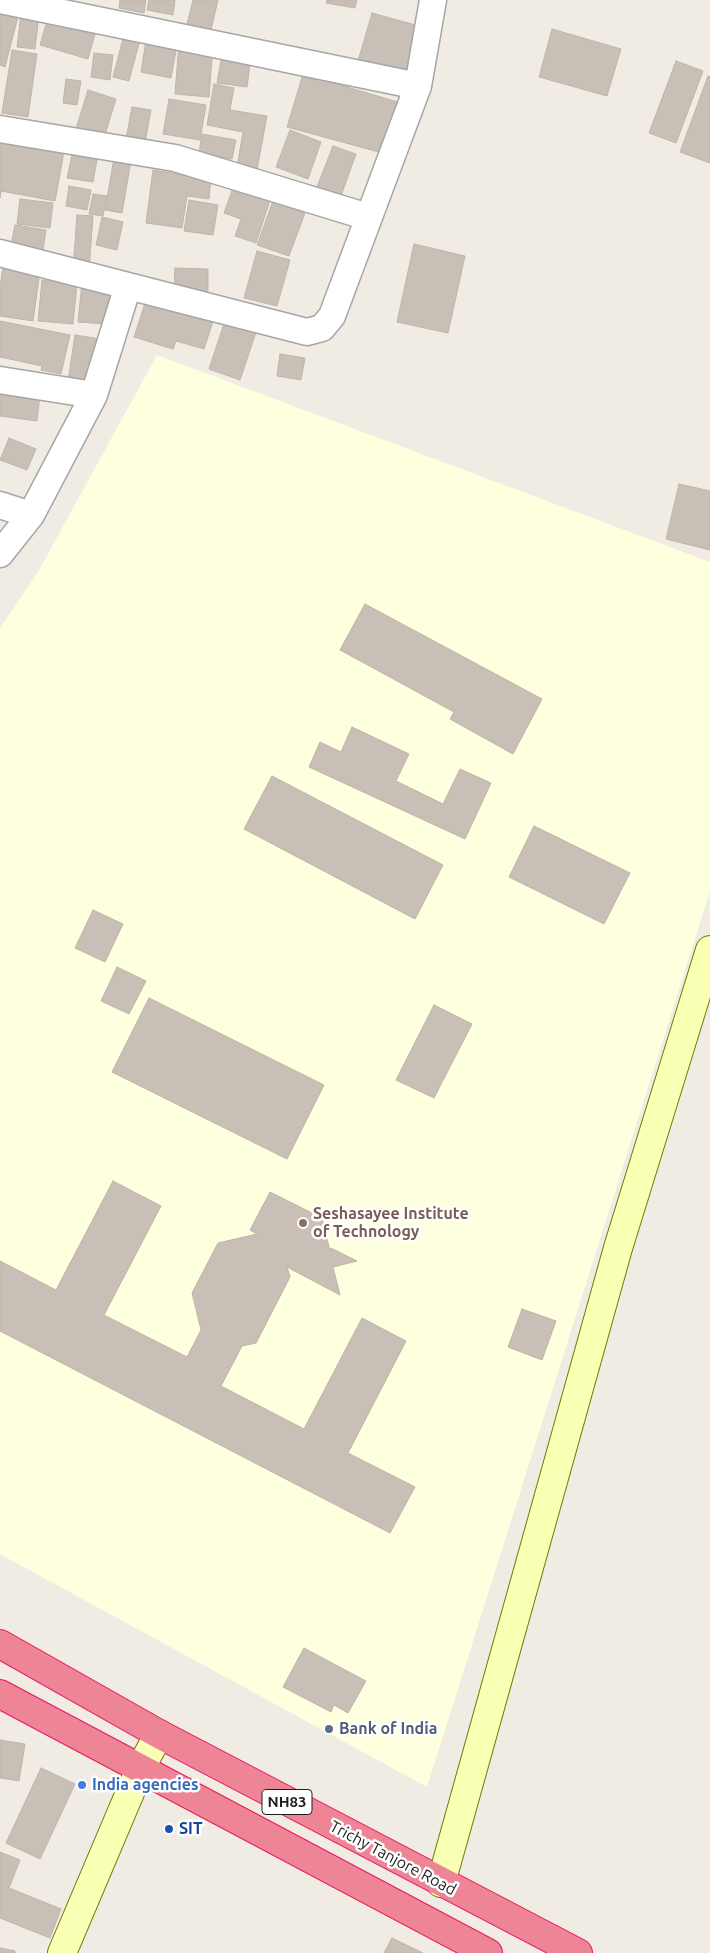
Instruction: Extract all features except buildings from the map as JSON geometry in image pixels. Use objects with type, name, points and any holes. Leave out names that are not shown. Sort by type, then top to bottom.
[{"type":"highway","name":"Trichy Tanjore Road","points":[[0,1644],[159,1734],[578,1953]]},
{"type":"highway","name":"NH83","points":[[0,1694],[488,1953]]},
{"type":"street","points":[[0,0],[418,86]]},
{"type":"street","points":[[0,253],[307,332],[322,328],[332,316],[418,86],[433,0]]},
{"type":"street","points":[[0,129],[175,158],[368,217]]},
{"type":"street","points":[[0,554],[31,515],[94,395],[128,286]]},
{"type":"street","points":[[0,380],[94,395]]},
{"type":"street","points":[[0,505],[31,515]]},
{"type":"street","points":[[441,1883],[618,1248],[710,950]]},
{"type":"street","points":[[62,1953],[140,1769],[159,1734]]},
{"type":"shaded area","name":"Seshasayee Institute of Technology","points":[[157,355],[710,562],[710,891],[427,1787],[0,1554],[0,628],[38,572]]},
{"type":"place","name":"Seshasayee Institute of Technology","points":[[303,1223]]},
{"type":"place","name":"Bank of India","points":[[329,1729]]},
{"type":"place","name":"India agencies","points":[[82,1785]]},
{"type":"place","name":"SIT","points":[[169,1829]]}]
